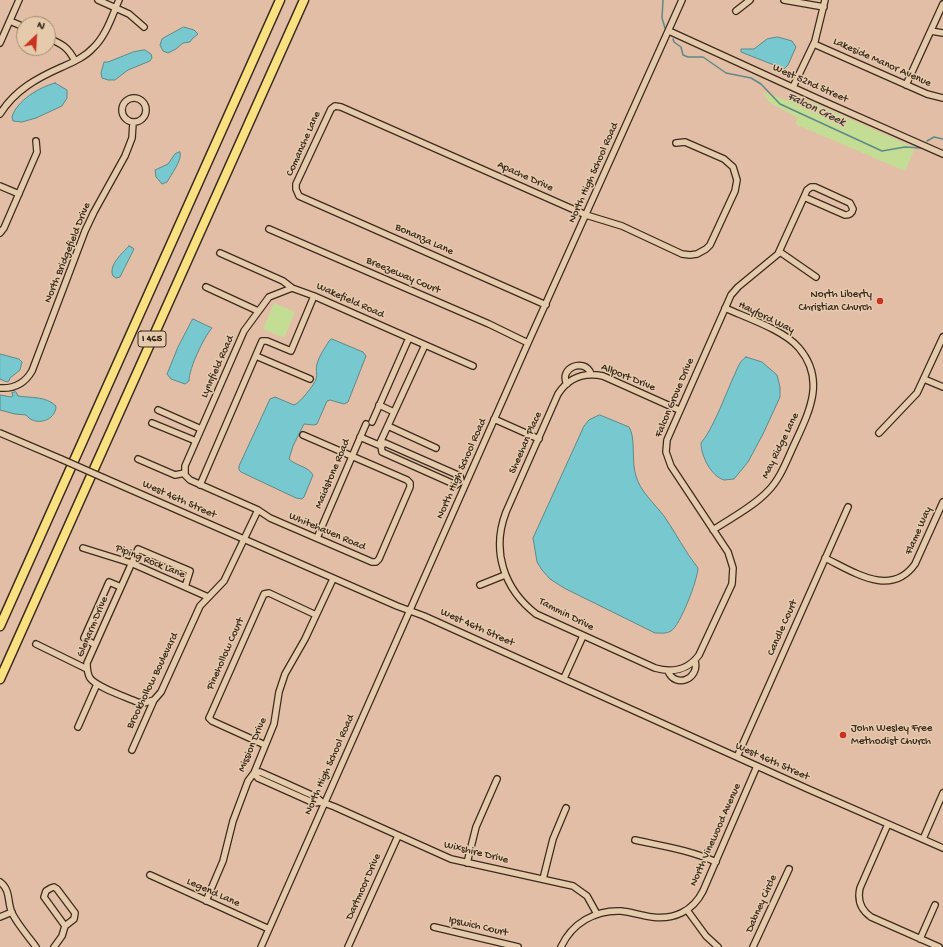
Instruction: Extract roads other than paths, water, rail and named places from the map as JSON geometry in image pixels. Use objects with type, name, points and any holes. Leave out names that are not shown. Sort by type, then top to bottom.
[{"type":"highway","name":"I 465","points":[[0,626],[280,0]]},
{"type":"highway","name":"I 465","points":[[0,679],[304,0]]},
{"type":"street","points":[[0,43],[19,0]]},
{"type":"street","points":[[98,0],[129,14],[144,27]]},
{"type":"street","points":[[0,114],[14,96],[30,82],[75,61],[98,44],[119,0]]},
{"type":"street","name":"North High School Road","points":[[261,947],[323,803],[410,610],[464,482],[494,420],[682,0]]},
{"type":"street","points":[[736,11],[750,0]]},
{"type":"street","points":[[784,0],[824,7]]},
{"type":"street","points":[[793,87],[814,44],[826,0]]},
{"type":"street","points":[[906,85],[943,4]]},
{"type":"street","points":[[10,21],[16,24]]},
{"type":"street","name":"West 52nd Street","points":[[669,31],[943,154]]},
{"type":"street","points":[[931,31],[943,34]]},
{"type":"street","points":[[56,41],[68,48],[75,61]]},
{"type":"street","name":"Lakeside Manor Avenue","points":[[814,44],[927,94],[943,98]]},
{"type":"street","points":[[129,99],[137,99],[146,106],[146,114],[141,121],[133,122],[129,121],[123,116],[123,104],[129,99]]},
{"type":"street","name":"Apache Drive","points":[[335,106],[341,107],[586,215],[622,226],[685,254],[697,254],[707,248],[711,243],[735,189],[737,183],[736,174],[732,166],[724,159],[685,142],[676,143]]},
{"type":"street","name":"Comanche Lane","points":[[296,192],[296,184],[328,114],[335,106]]},
{"type":"street","name":"North Bridgefield Drive","points":[[0,388],[6,389],[14,387],[23,382],[32,371],[85,231],[125,156],[132,138],[133,122]]},
{"type":"street","points":[[0,233],[4,228],[37,152],[36,141]]},
{"type":"street","points":[[0,186],[19,194]]},
{"type":"street","points":[[815,187],[850,203],[853,206],[853,211],[849,215],[845,215],[804,197],[808,189],[815,187]]},
{"type":"street","name":"Bonanza Lane","points":[[296,192],[300,197],[546,305]]},
{"type":"street","name":"Falcon Grove Drive","points":[[668,671],[676,680],[680,681],[686,680],[694,674],[696,668],[695,661],[702,651],[733,578],[734,568],[730,556],[671,466],[666,452],[667,440],[729,298],[735,290],[774,259],[780,252],[804,197]]},
{"type":"street","name":"Breezeway Court","points":[[268,229],[489,324],[528,343]]},
{"type":"street","points":[[780,252],[816,277]]},
{"type":"street","name":"Wakefield Road","points":[[220,254],[283,281],[292,288],[314,296],[473,366]]},
{"type":"street","points":[[206,287],[258,311]]},
{"type":"street","name":"Lynnfield Road","points":[[185,473],[185,466],[244,331],[270,296],[292,288]]},
{"type":"street","points":[[200,485],[262,342],[264,340],[291,351],[314,296]]},
{"type":"street","name":"Hayford Way","points":[[725,308],[786,336],[800,348],[810,366]]},
{"type":"street","points":[[879,433],[913,397],[924,379],[943,337]]},
{"type":"street","points":[[360,437],[379,405],[408,338]]},
{"type":"street","points":[[380,446],[424,345]]},
{"type":"street","points":[[256,356],[310,379]]},
{"type":"street","name":"Sheehan Place","points":[[567,384],[564,379],[567,372],[574,366],[581,366]]},
{"type":"street","name":"Allport Drive","points":[[581,366],[587,367],[592,374]]},
{"type":"street","name":"May Ridge Lane","points":[[713,530],[762,497],[780,475],[810,407],[814,388],[810,366]]},
{"type":"street","name":"Allport Drive","points":[[583,375],[592,374],[603,376],[680,410]]},
{"type":"street","name":"Sheehan Place","points":[[506,513],[558,394],[567,384],[583,375]]},
{"type":"street","points":[[924,379],[943,387]]},
{"type":"street","points":[[379,405],[394,412]]},
{"type":"street","points":[[158,410],[201,429]]},
{"type":"street","points":[[494,420],[539,439]]},
{"type":"street","points":[[152,423],[196,441]]},
{"type":"street","points":[[388,426],[436,448]]},
{"type":"street","name":"West 46th Street","points":[[0,433],[244,540],[397,606],[424,616],[943,848]]},
{"type":"street","points":[[303,435],[352,456]]},
{"type":"street","name":"Maidstone Road","points":[[316,538],[360,437],[380,446],[382,452],[456,485],[464,482],[460,476],[385,443],[380,446]]},
{"type":"street","name":"Whitehaven Road","points":[[185,473],[190,480],[258,510],[270,518],[372,562],[376,562],[379,559],[410,487],[410,483],[407,480],[352,456]]},
{"type":"street","points":[[138,458],[175,475],[185,473]]},
{"type":"street","points":[[419,468],[423,460]]},
{"type":"street","name":"Flame Way","points":[[826,558],[877,581],[889,581],[901,578],[911,570],[915,564],[943,502]]},
{"type":"street","name":"Candle Court","points":[[737,757],[848,507]]},
{"type":"street","points":[[244,540],[258,510]]},
{"type":"street","name":"Tammin Drive","points":[[506,513],[502,527],[500,544],[505,575],[517,596],[531,610],[541,617],[583,636],[655,668],[668,671]]},
{"type":"street","name":"Brookhollow Boulevard","points":[[132,750],[154,700],[162,692],[200,606],[224,581],[244,540]]},
{"type":"street","name":"Piping Rock Lane","points":[[83,548],[131,563],[208,597]]},
{"type":"street","name":"Glenarm Drive","points":[[97,684],[91,679],[87,669],[88,660],[138,549],[190,571],[185,587]]},
{"type":"street","points":[[480,585],[505,575]]},
{"type":"street","name":"Mission Drive","points":[[206,901],[223,861],[233,822],[245,788],[249,779],[254,773],[274,724],[280,692],[286,674],[305,639],[333,578]]},
{"type":"street","points":[[95,645],[84,638],[109,582],[121,587]]},
{"type":"street","name":"Pinehollow Court","points":[[265,745],[212,721],[210,716],[264,594],[269,593],[316,615]]},
{"type":"street","points":[[564,678],[583,636]]},
{"type":"street","points":[[36,644],[87,669]]},
{"type":"street","points":[[668,671],[684,668],[695,661]]},
{"type":"street","points":[[78,727],[97,684],[137,702],[144,703],[154,700]]},
{"type":"street","name":"North Vinewood Avenue","points":[[561,947],[568,935],[575,928],[586,919],[597,914],[609,911],[622,911],[661,918],[673,916],[687,910],[696,902],[701,895],[758,766]]},
{"type":"street","name":"Wixshire Drive","points":[[254,773],[258,778],[307,800],[323,803],[438,854],[467,863],[566,884],[580,890],[592,902],[597,914]]},
{"type":"street","points":[[467,863],[478,823],[497,779]]},
{"type":"street","points":[[923,839],[943,793]]},
{"type":"street","points":[[543,879],[553,839],[566,808]]},
{"type":"street","points":[[888,824],[860,888],[860,904],[864,911],[871,917],[939,947]]},
{"type":"street","name":"Dartmoor Drive","points":[[348,947],[398,836]]},
{"type":"street","points":[[634,840],[676,848],[716,862]]},
{"type":"street","name":"Dabney Circle","points":[[753,947],[789,869]]},
{"type":"street","name":"Legend Lane","points":[[150,875],[268,929]]},
{"type":"street","points":[[0,882],[4,885],[8,893],[12,912],[36,947]]},
{"type":"street","points":[[57,946],[65,926],[74,920],[75,913],[56,889],[50,888],[45,892],[44,897],[65,926]]},
{"type":"street","points":[[920,938],[935,904]]},
{"type":"street","points":[[687,910],[711,941],[718,947]]},
{"type":"street","points":[[0,917],[12,912]]},
{"type":"street","name":"Ipswich Court","points":[[434,927],[518,947]]},
{"type":"water","points":[[184,27],[194,30],[198,34],[190,42],[183,43],[168,53],[163,51],[160,45],[162,39]]},
{"type":"water","points":[[778,37],[792,41],[796,47],[788,65],[784,69],[741,52],[741,49],[754,49],[767,39]]},
{"type":"water","points":[[145,50],[151,54],[152,58],[150,61],[128,70],[115,80],[102,78],[101,73],[104,62],[108,62],[133,52]]},
{"type":"water","points":[[55,83],[67,90],[67,98],[62,106],[36,118],[22,122],[13,121],[12,117],[15,111],[24,100],[36,91]]},
{"type":"water","points":[[180,152],[180,159],[176,167],[167,182],[162,184],[156,177],[155,170],[168,164],[175,154]]},
{"type":"water","points":[[129,246],[134,249],[120,277],[116,278],[113,276],[112,268]]},
{"type":"water","points":[[193,319],[212,328],[205,338],[191,368],[189,381],[185,384],[171,379],[167,374],[178,347]]},
{"type":"water","points":[[332,339],[363,352],[366,356],[348,402],[344,404],[330,400],[327,401],[317,424],[304,424],[293,446],[289,459],[311,472],[313,475],[304,497],[302,499],[296,498],[241,472],[239,470],[239,466],[270,399],[275,397],[294,405],[296,404],[315,382],[317,377],[316,368],[318,361],[329,341]]},
{"type":"water","points":[[0,354],[19,359],[22,362],[20,370],[7,382],[0,379]]},
{"type":"water","points":[[746,357],[762,362],[777,375],[780,387],[780,397],[748,462],[734,479],[724,480],[719,478],[711,470],[703,454],[701,443],[714,421],[738,366]]},
{"type":"water","points":[[16,392],[18,396],[48,400],[56,406],[53,415],[44,421],[34,421],[26,415],[0,410],[0,395],[11,397],[13,396],[12,393]]},
{"type":"water","points":[[600,415],[629,427],[632,437],[634,464],[638,481],[644,492],[664,516],[698,568],[688,602],[679,621],[671,631],[667,633],[655,633],[564,588],[550,579],[537,562],[533,538],[584,426],[589,420]]},
{"type":"waterway","name":"Falcon Creek","points":[[663,0],[662,18],[665,28]]},
{"type":"waterway","name":"Falcon Creek","points":[[673,39],[674,42],[681,47],[683,55],[688,57],[703,57],[726,73],[751,78],[761,84],[780,104],[882,151],[905,147],[921,148]]},
{"type":"waterway","name":"Falcon Creek","points":[[927,141],[934,137],[943,139]]},
{"type":"place","name":"North Liberty Christian Church","points":[[880,301]]},
{"type":"place","name":"John Wesley Free Methodist Church","points":[[843,735]]}]
